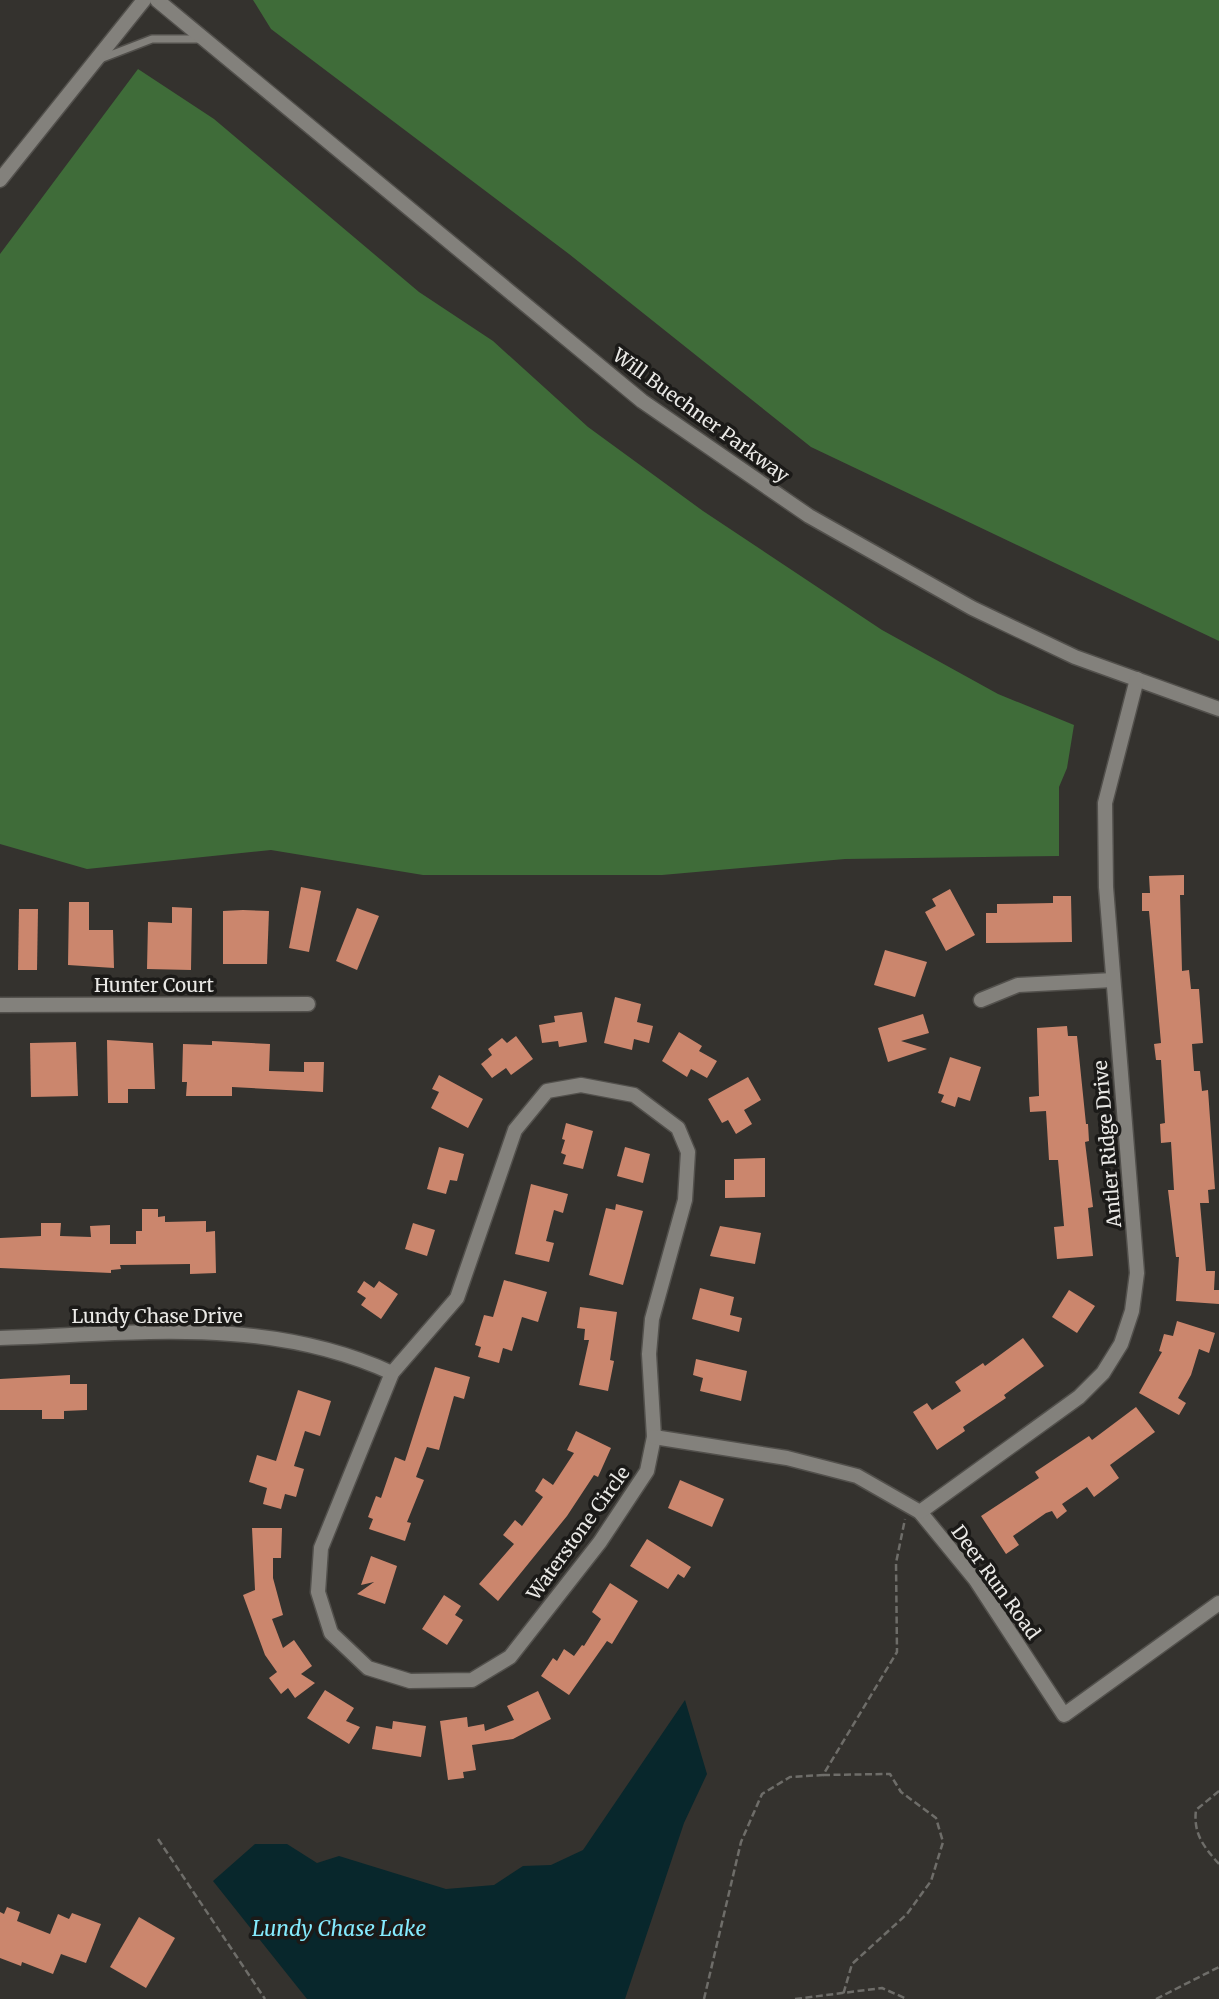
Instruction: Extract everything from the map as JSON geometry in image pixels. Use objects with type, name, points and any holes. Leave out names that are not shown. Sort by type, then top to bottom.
[{"type":"street","points":[[0,180],[144,0]]},
{"type":"street","name":"Will Buechner Parkway","points":[[157,0],[642,401],[786,501],[972,608],[1075,657],[1219,709]]},
{"type":"street","name":"Antler Ridge Drive","points":[[914,1508],[1079,1397],[1103,1373],[1121,1344],[1132,1311],[1137,1273],[1106,887],[1105,803],[1138,680]]},
{"type":"street","points":[[981,1000],[1018,985],[1113,980]]},
{"type":"street","name":"Hunter Court","points":[[0,1005],[308,1004]]},
{"type":"street","name":"Waterstone Circle","points":[[580,1085],[634,1095],[678,1128],[688,1152],[685,1200],[652,1320],[649,1354],[654,1437],[647,1471],[600,1542],[510,1657],[472,1680],[411,1681],[368,1668],[331,1633],[318,1592],[321,1548],[391,1373],[457,1298],[515,1130],[547,1091],[580,1085]]},
{"type":"street","name":"Lundy Chase Drive","points":[[0,1338],[217,1331],[298,1340],[352,1355],[391,1373]]},
{"type":"street","name":"Deer Run Road","points":[[654,1437],[786,1458],[857,1476],[914,1508],[975,1579],[1064,1715],[1219,1603]]},
{"type":"lane","points":[[96,61],[152,39],[204,39]]},
{"type":"path","points":[[823,1774],[897,1652],[896,1563],[914,1508]]},
{"type":"path","points":[[704,1999],[741,1842],[762,1794],[790,1777],[890,1774],[901,1792],[936,1818],[943,1842],[932,1881],[907,1914],[852,1964],[842,1995]]},
{"type":"path","points":[[1219,1790],[1196,1810],[1194,1824],[1202,1844],[1219,1864]]},
{"type":"path","points":[[158,1839],[265,1999]]},
{"type":"path","points":[[1156,1999],[1219,1967]]},
{"type":"path","points":[[795,1999],[842,1995],[882,1987],[907,1999]]},
{"type":"green space","points":[[253,0],[1219,0],[1219,641],[811,447],[569,254],[271,29]]},
{"type":"green space","points":[[138,69],[214,119],[419,292],[493,341],[588,427],[703,511],[882,630],[998,694],[1074,725],[1067,768],[1059,787],[1059,856],[845,859],[662,875],[423,875],[271,850],[87,869],[0,844],[0,254]]},
{"type":"water","name":"Lundy Chase Lake","points":[[685,1700],[707,1774],[684,1823],[625,1999],[307,1999],[213,1881],[255,1844],[287,1844],[317,1863],[339,1856],[446,1889],[494,1885],[523,1866],[551,1865],[583,1850]]},
{"type":"building","points":[[1184,875],[1184,895],[1180,895],[1182,971],[1189,970],[1191,989],[1199,989],[1203,1043],[1192,1044],[1194,1071],[1200,1071],[1202,1091],[1208,1090],[1215,1189],[1208,1190],[1209,1203],[1200,1203],[1206,1271],[1215,1271],[1214,1290],[1219,1290],[1219,1304],[1176,1301],[1179,1257],[1176,1257],[1168,1190],[1174,1190],[1171,1142],[1161,1143],[1160,1124],[1165,1123],[1161,1060],[1156,1060],[1154,1044],[1161,1043],[1149,911],[1142,911],[1142,893],[1150,893],[1149,876]]},
{"type":"building","points":[[301,887],[321,891],[309,952],[289,948]]},
{"type":"building","points":[[950,889],[975,935],[946,951],[925,912],[936,906],[932,899]]},
{"type":"building","points":[[1053,896],[1071,896],[1072,942],[986,943],[986,913],[997,913],[997,904],[1053,903]]},
{"type":"building","points":[[69,902],[89,902],[89,930],[113,930],[114,968],[68,965]]},
{"type":"building","points":[[172,907],[192,908],[191,970],[147,969],[148,922],[172,923]]},
{"type":"building","points":[[357,908],[379,916],[357,970],[336,961]]},
{"type":"building","points":[[19,909],[38,909],[37,970],[18,970]]},
{"type":"building","points":[[223,911],[269,911],[267,964],[223,964]]},
{"type":"building","points":[[885,950],[927,962],[915,997],[874,985]]},
{"type":"building","points":[[615,997],[641,1004],[637,1022],[653,1026],[649,1043],[634,1039],[632,1050],[604,1043]]},
{"type":"building","points":[[582,1012],[587,1042],[559,1047],[558,1041],[542,1043],[539,1025],[555,1022],[554,1016]]},
{"type":"building","points":[[923,1014],[929,1033],[901,1041],[927,1049],[888,1062],[878,1028]]},
{"type":"building","points":[[1067,1026],[1068,1036],[1077,1036],[1088,1124],[1089,1141],[1085,1142],[1093,1207],[1088,1208],[1093,1256],[1057,1259],[1054,1227],[1064,1226],[1058,1160],[1049,1160],[1046,1111],[1030,1112],[1029,1097],[1039,1096],[1037,1028]]},
{"type":"building","points":[[679,1032],[702,1046],[699,1051],[717,1061],[707,1078],[691,1069],[687,1077],[662,1061]]},
{"type":"building","points":[[516,1036],[533,1059],[511,1075],[506,1068],[492,1078],[481,1064],[492,1055],[488,1049],[502,1038],[507,1043]]},
{"type":"building","points":[[107,1040],[153,1043],[155,1089],[128,1089],[128,1103],[108,1103]]},
{"type":"building","points":[[212,1041],[270,1044],[269,1071],[304,1072],[304,1062],[324,1062],[323,1092],[232,1087],[232,1096],[186,1096],[187,1082],[182,1082],[183,1044],[212,1045]]},
{"type":"building","points":[[76,1042],[78,1096],[31,1097],[30,1043]]},
{"type":"building","points":[[950,1057],[981,1067],[970,1101],[958,1097],[955,1107],[941,1102],[944,1095],[938,1093]]},
{"type":"building","points":[[439,1075],[483,1099],[468,1128],[431,1108],[439,1092],[432,1089]]},
{"type":"building","points":[[748,1077],[761,1100],[744,1110],[752,1124],[736,1134],[728,1120],[722,1123],[708,1099]]},
{"type":"building","points":[[566,1123],[593,1131],[583,1169],[563,1164],[566,1155],[561,1153],[565,1140],[562,1139]]},
{"type":"building","points":[[439,1147],[464,1154],[457,1181],[450,1180],[446,1194],[427,1189]]},
{"type":"building","points":[[625,1147],[650,1154],[643,1183],[617,1176]]},
{"type":"building","points":[[765,1158],[765,1197],[725,1198],[725,1180],[734,1180],[734,1159]]},
{"type":"building","points":[[531,1184],[568,1194],[563,1213],[554,1210],[546,1241],[554,1243],[549,1262],[515,1254]]},
{"type":"building","points":[[616,1204],[643,1211],[623,1285],[589,1275],[606,1208],[615,1210]]},
{"type":"building","points":[[142,1209],[158,1209],[158,1217],[165,1216],[165,1222],[206,1221],[206,1232],[215,1231],[216,1273],[190,1274],[190,1264],[120,1265],[121,1269],[111,1270],[111,1273],[0,1268],[0,1238],[41,1236],[41,1223],[61,1223],[60,1236],[91,1237],[90,1226],[110,1225],[110,1244],[136,1244],[136,1231],[142,1231]]},
{"type":"building","points":[[413,1223],[435,1230],[427,1256],[405,1249]]},
{"type":"building","points":[[720,1226],[761,1233],[755,1264],[710,1256]]},
{"type":"building","points":[[504,1280],[547,1292],[538,1322],[522,1317],[512,1351],[503,1348],[499,1363],[478,1357],[481,1347],[475,1345],[484,1315],[493,1317]]},
{"type":"building","points":[[364,1281],[374,1288],[379,1281],[398,1294],[381,1319],[361,1305],[366,1298],[357,1292]]},
{"type":"building","points":[[700,1288],[734,1297],[730,1315],[742,1318],[739,1332],[692,1319]]},
{"type":"building","points":[[1069,1290],[1095,1306],[1077,1333],[1052,1317]]},
{"type":"building","points":[[580,1307],[617,1312],[610,1360],[614,1361],[608,1391],[579,1385],[589,1340],[584,1340],[585,1329],[577,1328]]},
{"type":"building","points":[[1177,1321],[1215,1333],[1209,1353],[1199,1349],[1191,1375],[1178,1398],[1186,1403],[1179,1415],[1139,1393],[1162,1352],[1159,1351],[1164,1334],[1173,1336]]},
{"type":"building","points":[[1023,1338],[1044,1366],[1004,1395],[1006,1398],[963,1427],[965,1431],[937,1450],[913,1412],[927,1403],[932,1410],[961,1391],[955,1382],[983,1363],[985,1366]]},
{"type":"building","points":[[696,1359],[747,1371],[741,1401],[700,1391],[703,1378],[693,1375]]},
{"type":"building","points":[[435,1367],[470,1377],[464,1399],[454,1396],[439,1450],[427,1447],[416,1477],[424,1480],[407,1522],[411,1523],[405,1541],[369,1529],[373,1519],[368,1517],[376,1496],[381,1498],[395,1457],[405,1461]]},
{"type":"building","points":[[70,1375],[70,1384],[87,1384],[87,1410],[64,1411],[64,1419],[42,1419],[42,1410],[0,1410],[0,1379]]},
{"type":"building","points":[[298,1390],[331,1401],[320,1436],[305,1431],[294,1466],[304,1469],[296,1497],[285,1494],[281,1509],[263,1504],[267,1488],[249,1482],[257,1455],[276,1461]]},
{"type":"building","points":[[1136,1407],[1155,1432],[1110,1465],[1119,1478],[1094,1497],[1087,1487],[1062,1504],[1067,1511],[1057,1519],[1052,1511],[1046,1513],[1013,1536],[1019,1545],[1006,1554],[981,1516],[1039,1478],[1035,1472],[1089,1436],[1092,1440]]},
{"type":"building","points":[[576,1431],[611,1448],[598,1477],[594,1475],[567,1516],[498,1601],[479,1584],[514,1544],[503,1535],[515,1520],[522,1526],[543,1497],[535,1491],[543,1478],[553,1485],[574,1453],[567,1450]]},
{"type":"building","points":[[680,1480],[724,1499],[712,1527],[668,1508]]},
{"type":"building","points":[[252,1528],[282,1528],[281,1558],[273,1558],[273,1578],[283,1615],[272,1619],[283,1648],[294,1640],[312,1666],[301,1674],[315,1683],[295,1698],[288,1688],[281,1694],[269,1678],[277,1672],[265,1655],[243,1595],[255,1590]]},
{"type":"building","points":[[647,1539],[691,1567],[684,1578],[678,1574],[668,1589],[630,1566]]},
{"type":"building","points":[[371,1556],[397,1566],[385,1604],[357,1594],[374,1582],[361,1585]]},
{"type":"building","points":[[610,1583],[638,1601],[612,1644],[607,1641],[569,1695],[541,1676],[553,1658],[557,1661],[564,1649],[574,1656],[582,1645],[584,1646],[601,1619],[592,1612]]},
{"type":"building","points":[[444,1595],[461,1606],[455,1615],[463,1620],[447,1645],[422,1629]]},
{"type":"building","points":[[325,1690],[354,1708],[346,1721],[360,1727],[349,1744],[307,1718]]},
{"type":"building","points":[[538,1691],[551,1719],[513,1739],[472,1745],[476,1770],[463,1772],[464,1778],[448,1780],[440,1721],[467,1717],[468,1727],[484,1724],[485,1731],[514,1720],[507,1706]]},
{"type":"building","points":[[393,1721],[426,1726],[421,1757],[372,1749],[376,1726],[392,1729]]},
{"type":"building","points":[[7,1907],[20,1912],[17,1921],[50,1934],[58,1914],[69,1919],[72,1913],[101,1924],[86,1963],[61,1954],[53,1974],[22,1962],[21,1966],[0,1958],[0,1912],[4,1914]]},
{"type":"building","points":[[139,1917],[175,1938],[146,1988],[110,1967]]}]
